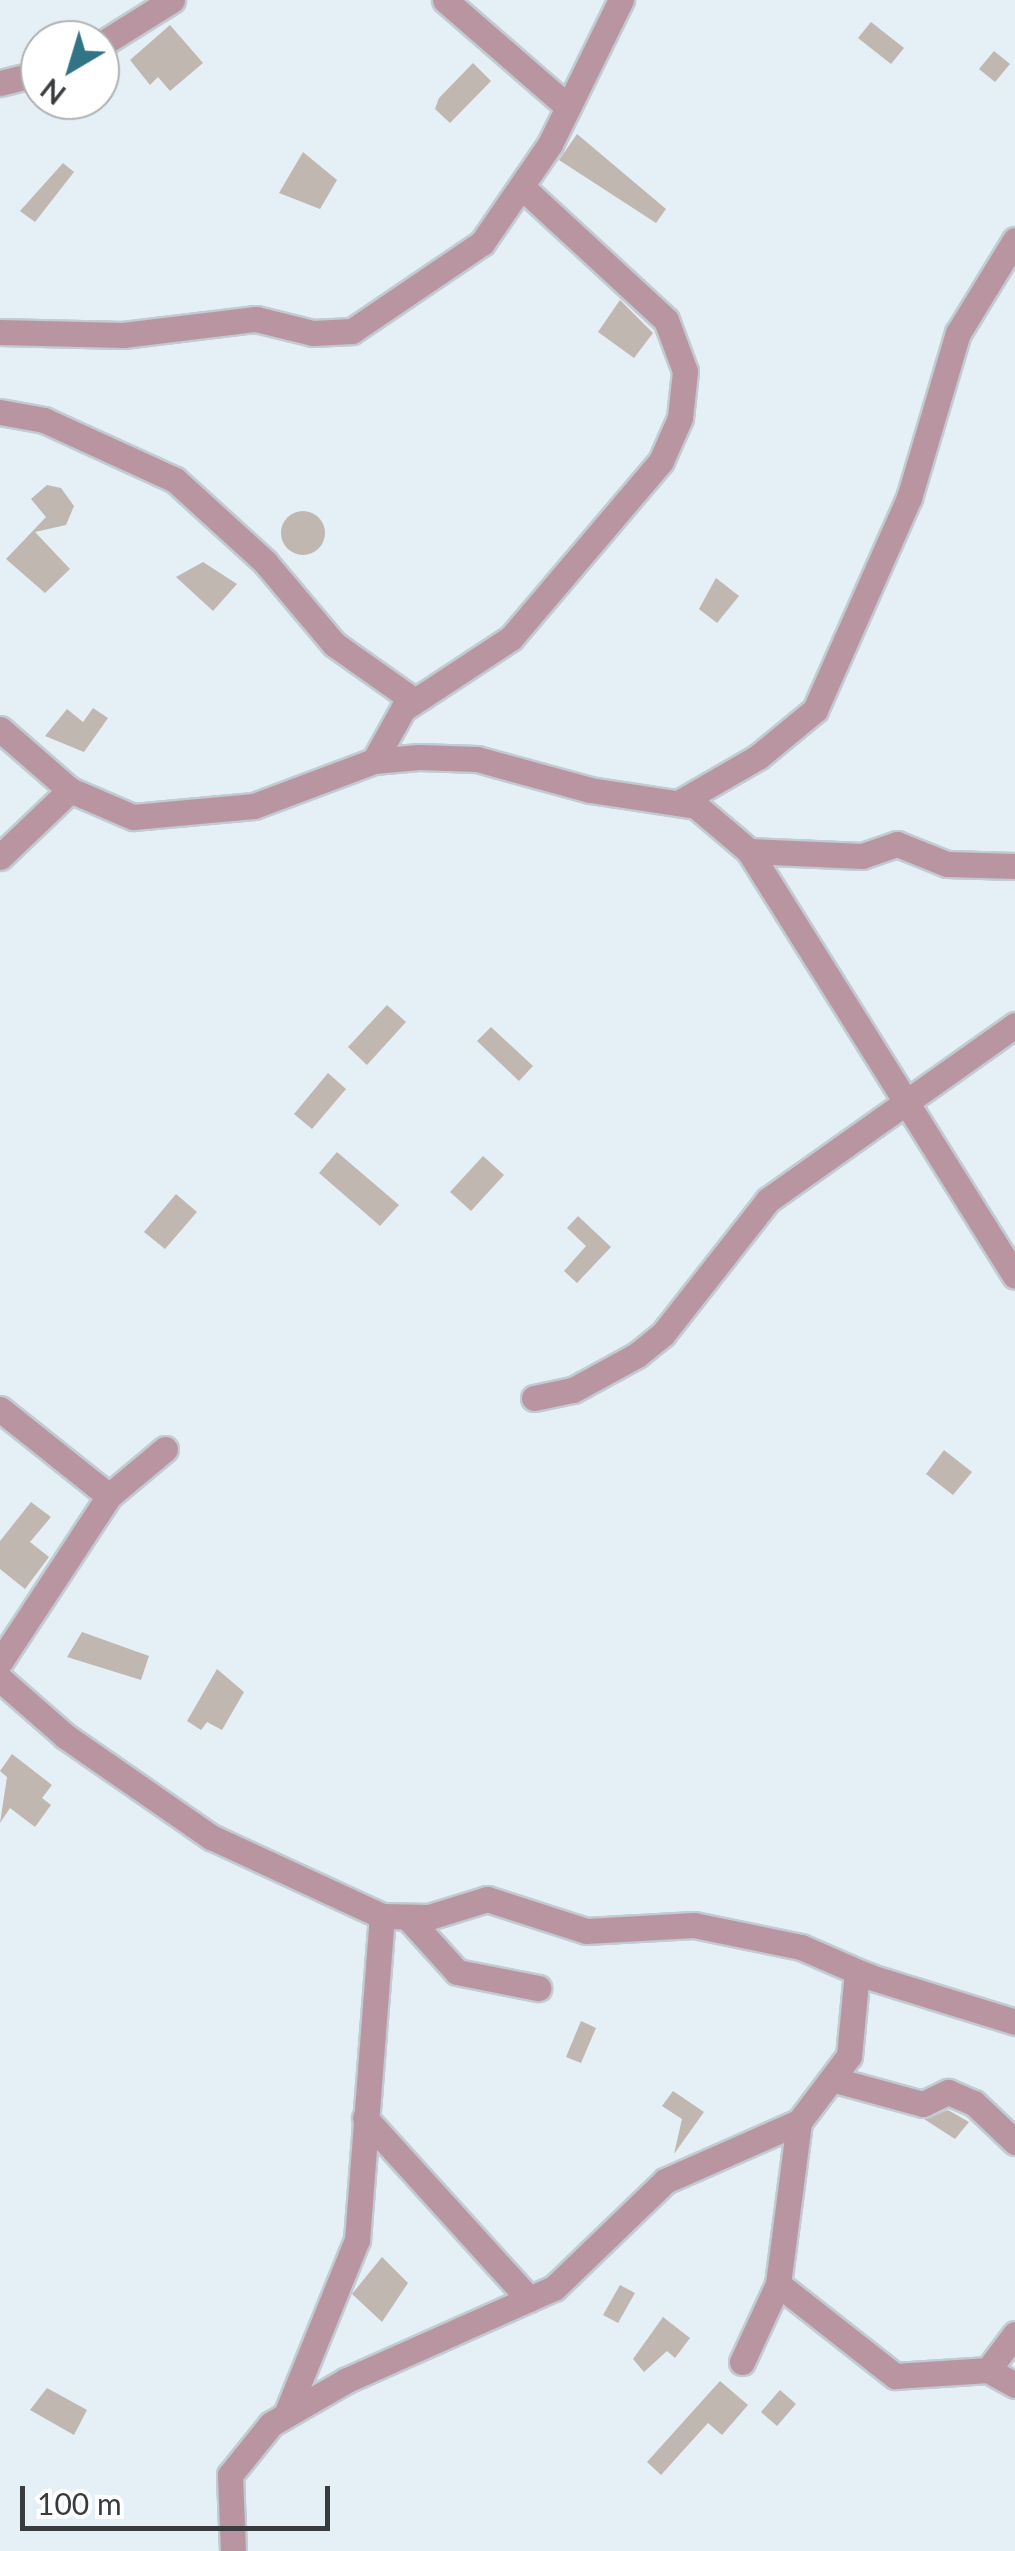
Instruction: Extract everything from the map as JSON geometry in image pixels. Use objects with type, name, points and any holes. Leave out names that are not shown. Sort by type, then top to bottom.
[{"type":"street","points":[[120,32],[172,0]]},
{"type":"street","points":[[444,0],[566,106]]},
{"type":"street","points":[[0,332],[124,335],[256,318],[313,333],[352,331],[445,275],[482,243],[523,188],[621,0]]},
{"type":"street","points":[[374,761],[413,700],[504,646],[662,462],[680,418],[685,371],[666,320],[523,188]]},
{"type":"street","points":[[680,802],[758,757],[815,710],[909,498],[958,332],[1015,240]]},
{"type":"street","points":[[0,412],[44,420],[175,480],[265,562],[334,644],[413,700]]},
{"type":"street","points":[[0,729],[70,790],[133,817],[194,818],[254,806],[374,761],[477,759],[590,790],[680,802],[728,828],[749,850],[1015,1276]]},
{"type":"street","points":[[0,856],[70,790]]},
{"type":"street","points":[[749,850],[862,856],[897,844],[947,864],[1015,866]]},
{"type":"street","points":[[534,1398],[573,1390],[637,1355],[663,1334],[768,1200],[1015,1025]]},
{"type":"street","points":[[0,1409],[109,1496]]},
{"type":"street","points":[[0,1662],[109,1496],[165,1449]]},
{"type":"street","points":[[0,1679],[65,1736],[211,1837],[382,1916],[410,1920],[487,1899],[586,1930],[694,1925],[801,1947],[1015,2039]]},
{"type":"street","points":[[288,2412],[357,2240],[382,1916]]},
{"type":"street","points":[[410,1920],[456,1972],[538,1988]]},
{"type":"street","points":[[865,1975],[1015,2022]]},
{"type":"street","points":[[233,2551],[230,2475],[253,2440],[288,2412],[569,2278],[665,2181],[800,2122],[836,2080],[855,2039],[865,1975]]},
{"type":"street","points":[[836,2080],[923,2104],[948,2092],[974,2103],[1015,2142]]},
{"type":"street","points":[[365,2118],[529,2299]]},
{"type":"street","points":[[742,2362],[778,2284],[800,2122]]},
{"type":"street","points":[[778,2284],[895,2376],[988,2370],[1015,2385]]},
{"type":"street","points":[[988,2370],[1015,2334]]},
{"type":"building","points":[[871,22],[904,48],[891,64],[858,38]]},
{"type":"building","points":[[170,25],[203,63],[170,91],[158,77],[150,85],[130,60]]},
{"type":"building","points":[[994,51],[1010,64],[995,82],[979,69]]},
{"type":"building","points":[[473,63],[491,81],[450,123],[435,109],[439,98]]},
{"type":"building","points":[[577,134],[666,209],[656,223],[559,160]]},
{"type":"building","points":[[303,152],[337,180],[320,209],[279,193]]},
{"type":"building","points":[[63,163],[74,172],[35,222],[20,211]]},
{"type":"building","points":[[620,300],[653,333],[634,358],[598,332]]},
{"type":"building","points":[[47,485],[61,488],[74,506],[66,525],[35,532],[70,569],[45,593],[6,559],[46,517],[31,499]]},
{"type":"building","points":[[303,511],[319,517],[325,533],[319,549],[303,555],[287,549],[281,533],[287,517]]},
{"type":"building","points":[[203,562],[237,584],[213,611],[176,577]]},
{"type":"building","points":[[716,578],[739,596],[717,623],[699,609]]},
{"type":"building","points":[[93,708],[108,718],[84,752],[45,736],[67,709],[83,722]]},
{"type":"building","points":[[387,1005],[406,1022],[367,1065],[348,1047]]},
{"type":"building","points":[[491,1027],[533,1066],[519,1081],[477,1041]]},
{"type":"building","points":[[328,1073],[346,1089],[312,1129],[294,1114]]},
{"type":"building","points":[[337,1152],[399,1205],[380,1226],[319,1173]]},
{"type":"building","points":[[483,1156],[504,1175],[471,1211],[450,1192]]},
{"type":"building","points":[[176,1194],[197,1212],[165,1249],[144,1232]]},
{"type":"building","points":[[578,1216],[611,1247],[577,1283],[564,1271],[586,1246],[567,1228]]},
{"type":"building","points":[[944,1450],[972,1472],[953,1495],[926,1474]]},
{"type":"building","points":[[31,1502],[51,1517],[30,1542],[49,1557],[25,1589],[0,1569],[0,1541]]},
{"type":"building","points":[[82,1632],[149,1656],[141,1680],[67,1657]]},
{"type":"building","points":[[217,1669],[244,1692],[222,1730],[207,1722],[201,1730],[187,1721]]},
{"type":"building","points":[[12,1754],[52,1785],[42,1798],[51,1805],[35,1827],[10,1808],[0,1823],[7,1777],[0,1771]]},
{"type":"building","points":[[581,2021],[596,2028],[581,2063],[566,2057]]},
{"type":"building","points":[[673,2091],[704,2112],[674,2154],[682,2119],[662,2106]]},
{"type":"building","points":[[948,2110],[969,2122],[955,2139],[924,2119]]},
{"type":"building","points":[[382,2257],[408,2283],[382,2322],[352,2294]]},
{"type":"building","points":[[620,2285],[635,2293],[618,2323],[603,2315]]},
{"type":"building","points":[[663,2317],[690,2338],[675,2358],[667,2351],[644,2372],[633,2359]]},
{"type":"building","points":[[720,2381],[748,2405],[722,2435],[708,2423],[661,2475],[647,2462]]},
{"type":"building","points":[[47,2388],[87,2410],[74,2435],[30,2410]]},
{"type":"building","points":[[780,2390],[796,2404],[777,2426],[761,2412]]}]
